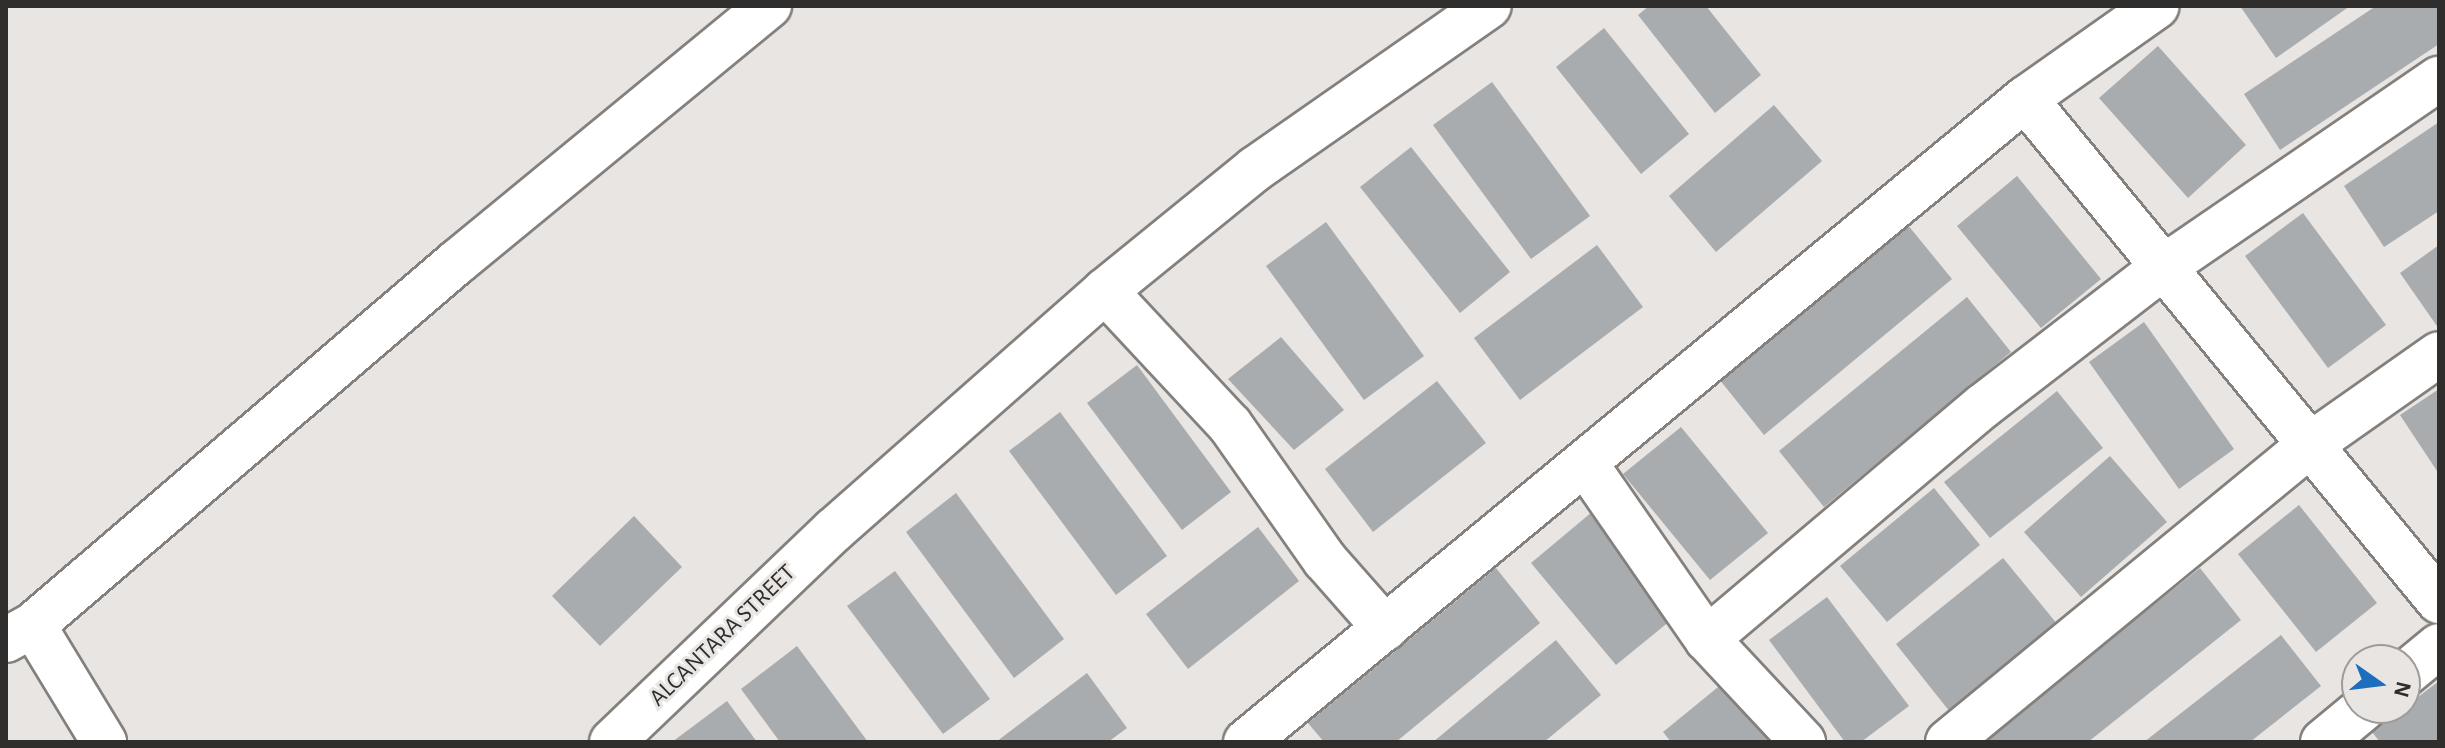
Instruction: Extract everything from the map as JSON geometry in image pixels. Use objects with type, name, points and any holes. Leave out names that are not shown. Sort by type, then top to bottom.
[{"type":"street","points":[[104,742],[20,632],[457,262],[769,6]]},
{"type":"street","name":"ALCANTARA STREET","points":[[612,742],[834,530],[1105,291],[1255,169],[1489,6]]},
{"type":"street","points":[[1246,742],[2025,99],[2157,6]]},
{"type":"street","points":[[1707,639],[1983,406],[2161,269],[2439,79]]},
{"type":"street","points":[[2025,99],[2161,269],[2311,444],[2439,601]]},
{"type":"street","points":[[1105,291],[1230,425],[1325,560],[1385,628]]},
{"type":"street","points":[[1948,742],[2311,444],[2439,354]]},
{"type":"street","points":[[1585,463],[1707,639],[1803,742]]},
{"type":"street","points":[[2421,661],[2439,646]]},
{"type":"street","points":[[2323,742],[2345,724]]},
{"type":"building","points":[[1649,6],[1706,6],[1761,75],[1715,113],[1638,15]]},
{"type":"building","points":[[2240,6],[2350,6],[2276,58]]},
{"type":"building","points":[[2376,6],[2439,6],[2439,44],[2280,150],[2244,94]]},
{"type":"building","points":[[1604,28],[1689,134],[1641,174],[1556,67]]},
{"type":"building","points":[[2158,46],[2246,145],[2188,198],[2099,98]]},
{"type":"building","points":[[1492,82],[1590,216],[1531,259],[1433,125]]},
{"type":"building","points":[[1774,105],[1822,161],[1716,252],[1669,196]]},
{"type":"building","points":[[2439,122],[2439,211],[2384,247],[2344,186]]},
{"type":"building","points":[[1411,147],[1510,272],[1460,313],[1360,187]]},
{"type":"building","points":[[2017,176],[2101,279],[2041,328],[1957,226]]},
{"type":"building","points":[[2303,213],[2386,325],[2328,368],[2245,256]]},
{"type":"building","points":[[1326,222],[1424,356],[1364,400],[1266,266]]},
{"type":"building","points":[[1907,224],[1952,279],[1764,435],[1719,379]]},
{"type":"building","points":[[1597,245],[1643,307],[1520,400],[1474,338]]},
{"type":"building","points":[[2439,245],[2439,329],[2400,273]]},
{"type":"building","points":[[1967,297],[2011,352],[1824,507],[1779,451]]},
{"type":"building","points":[[2144,322],[2234,449],[2179,489],[2089,362]]},
{"type":"building","points":[[1281,337],[1344,410],[1294,450],[1228,379]]},
{"type":"building","points":[[1137,365],[1231,492],[1182,530],[1087,403]]},
{"type":"building","points":[[1437,381],[1486,443],[1373,532],[1325,469]]},
{"type":"building","points":[[2439,389],[2439,474],[2400,415]]},
{"type":"building","points":[[2057,391],[2103,448],[1990,538],[1944,482]]},
{"type":"building","points":[[1060,412],[1167,556],[1116,595],[1009,451]]},
{"type":"building","points":[[1681,427],[1768,533],[1710,580],[1623,474]]},
{"type":"building","points":[[2110,456],[2167,522],[2081,597],[2024,532]]},
{"type":"building","points":[[1934,488],[1980,545],[1887,622],[1840,566]]},
{"type":"building","points":[[956,493],[1064,639],[1014,678],[906,532]]},
{"type":"building","points":[[2299,505],[2377,603],[2316,652],[2238,554]]},
{"type":"building","points":[[1592,512],[1676,616],[1616,665],[1531,563]]},
{"type":"building","points":[[634,516],[682,567],[600,646],[552,596]]},
{"type":"building","points":[[1258,527],[1299,581],[1188,669],[1146,614]]},
{"type":"building","points":[[2003,558],[2058,625],[1950,712],[1896,644]]},
{"type":"building","points":[[1496,568],[1540,623],[1396,742],[1324,742],[1308,723]]},
{"type":"building","points":[[2200,568],[2241,620],[2088,742],[1981,742]]},
{"type":"building","points":[[895,571],[990,699],[943,734],[847,606]]},
{"type":"building","points":[[1827,597],[1909,706],[1861,742],[1845,742],[1769,640]]},
{"type":"building","points":[[2281,635],[2321,686],[2250,742],[2144,742]]},
{"type":"building","points":[[1556,640],[1601,695],[1544,742],[1433,742]]},
{"type":"building","points":[[797,646],[868,742],[780,742],[741,689]]},
{"type":"building","points":[[1087,673],[1127,728],[1108,742],[996,742]]},
{"type":"building","points":[[2439,681],[2439,742],[2380,742],[2372,732],[2383,724],[2421,724],[2421,695]]},
{"type":"building","points":[[1723,683],[1772,742],[1671,742],[1663,732]]},
{"type":"building","points":[[727,701],[757,742],[672,742]]}]
